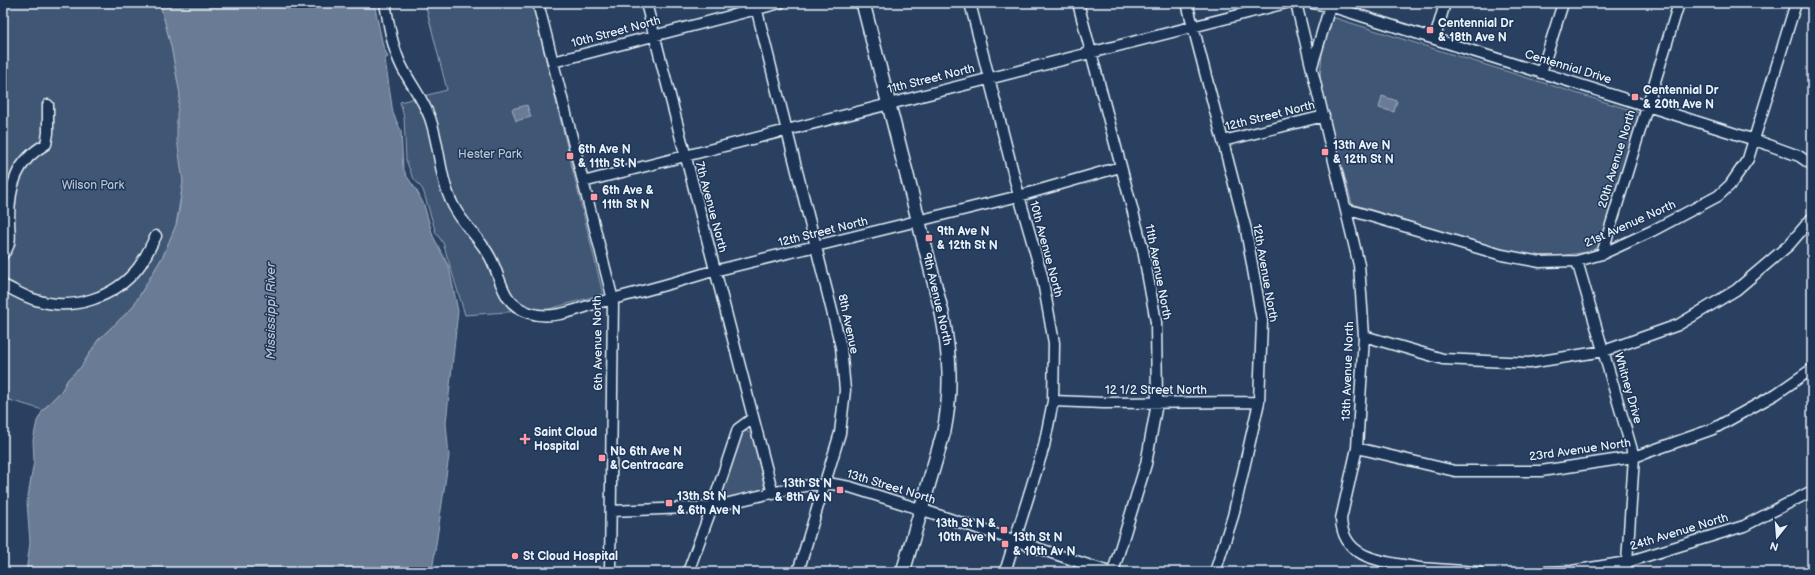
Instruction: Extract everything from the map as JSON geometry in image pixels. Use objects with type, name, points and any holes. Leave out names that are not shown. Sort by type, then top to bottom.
[{"type":"main road","name":"9th Avenue North","points":[[863,3],[942,313],[947,337],[950,371],[948,412],[944,431],[903,572]]},
{"type":"street","name":"12th Street North","points":[[385,3],[394,48],[403,68],[424,104],[430,119],[444,183],[452,205],[490,257],[503,292],[514,306],[531,314],[560,314],[715,271],[919,222],[1019,196],[1120,167]]},
{"type":"street","name":"6th Avenue North","points":[[538,3],[613,300],[610,572]]},
{"type":"street","name":"7th Avenue North","points":[[646,3],[684,156],[773,494]]},
{"type":"street","name":"10th Street North","points":[[553,62],[654,36],[755,6],[780,3]]},
{"type":"street","name":"10th Avenue North","points":[[970,3],[1019,196],[1042,276],[1054,343],[1053,401],[1044,446],[1005,572]]},
{"type":"street","name":"11th Avenue North","points":[[1078,3],[1143,250],[1156,322],[1157,403],[1146,464],[1113,572]]},
{"type":"street","name":"12th Avenue North","points":[[1187,3],[1246,230],[1262,321],[1259,402],[1233,516],[1215,572]]},
{"type":"street","name":"11th Street North","points":[[583,182],[888,103],[1286,3]]},
{"type":"street","name":"13th Avenue North","points":[[1296,3],[1359,266],[1364,336],[1357,448],[1341,519],[1342,530],[1347,542],[1357,552],[1370,558],[1419,570]]},
{"type":"street","name":"Centennial Drive","points":[[1312,3],[1330,4],[1541,73],[1755,140],[1799,156],[1812,165]]},
{"type":"street","points":[[1435,38],[1446,3]]},
{"type":"street","points":[[1541,73],[1563,3]]},
{"type":"street","name":"20th Avenue North","points":[[1602,254],[1678,3]]},
{"type":"street","name":"21st Avenue North","points":[[1346,208],[1502,255],[1540,262],[1577,262],[1602,254],[1652,231],[1718,196],[1740,172],[1748,159],[1755,140],[1796,3]]},
{"type":"street","points":[[1312,68],[1330,4]]},
{"type":"street","name":"8th Avenue","points":[[755,6],[841,347],[845,390],[840,432],[798,572]]},
{"type":"street","points":[[3,254],[11,241],[9,220],[11,196],[18,169],[29,156],[46,144],[48,133],[48,105]]},
{"type":"street","name":"12th Street North","points":[[1223,142],[1324,116]]},
{"type":"street","points":[[1364,336],[1443,359],[1529,363],[1604,351],[1678,325],[1736,290],[1789,245],[1812,218]]},
{"type":"street","points":[[3,285],[36,301],[62,304],[91,301],[119,288],[138,268],[156,236]]},
{"type":"street","name":"Whitney Drive","points":[[1577,262],[1634,457],[1625,567]]},
{"type":"street","name":"23rd Avenue North","points":[[1357,448],[1455,471],[1541,471],[1634,457],[1713,429],[1776,394],[1812,369]]},
{"type":"street","name":"12 1/2 Street North","points":[[1053,401],[1157,403],[1259,402]]},
{"type":"street","points":[[688,572],[712,507],[738,428],[753,418]]},
{"type":"street","name":"13th Street North","points":[[611,510],[712,507],[773,494],[793,488],[825,484],[850,487],[1109,572]]},
{"type":"street","name":"24th Avenue North","points":[[1545,572],[1625,567],[1744,526],[1812,490]]},
{"type":"street","points":[[1419,570],[1478,572]]},
{"type":"green space","name":"Wilson Park","points":[[3,3],[160,3],[171,46],[180,94],[177,123],[183,182],[176,225],[163,256],[132,308],[98,340],[81,367],[68,379],[62,390],[43,410],[3,398]]},
{"type":"green space","name":"Hester Park","points":[[425,3],[532,3],[603,294],[549,309],[465,315],[443,243],[436,233],[423,190],[412,176],[406,160],[404,117],[400,102],[447,90]]},
{"type":"green space","points":[[1332,17],[1640,113],[1599,247],[1588,252],[1558,256],[1512,253],[1352,204],[1323,96],[1320,77],[1322,53]]},
{"type":"green space","points":[[747,431],[752,435],[765,488],[764,490],[727,499],[723,498],[721,493],[742,432]]},
{"type":"water","name":"Mississippi River","points":[[160,3],[374,3],[383,46],[388,57],[385,59],[393,113],[401,131],[403,167],[406,175],[417,191],[424,205],[433,236],[449,267],[458,311],[446,423],[449,456],[432,572],[26,572],[30,543],[27,502],[34,461],[33,440],[37,421],[43,410],[62,390],[68,379],[81,367],[98,340],[132,308],[163,256],[176,225],[183,182],[177,139],[177,114],[180,94],[171,46]]},
{"type":"water","points":[[1382,96],[1397,101],[1394,112],[1379,108]]},
{"type":"water","points":[[527,105],[531,117],[516,121],[512,109]]},
{"type":"place","name":"Centennial Dr & 18th Ave N","points":[[1430,30]]},
{"type":"place","name":"Centennial Dr & 20th Ave N","points":[[1635,97]]},
{"type":"place","name":"13th Ave N & 12th St N","points":[[1325,152]]},
{"type":"place","name":"6th Ave N & 11th St N","points":[[570,156]]},
{"type":"place","name":"6th Ave & 11th St N","points":[[594,197]]},
{"type":"place","name":"9th Ave N & 12th St N","points":[[929,238]]},
{"type":"place","name":"Saint Cloud Hospital","points":[[525,439]]},
{"type":"place","name":"Nb 6th Ave N & Centracare","points":[[602,458]]},
{"type":"place","name":"13th St N & 8th Av N","points":[[840,490]]},
{"type":"place","name":"13th St N & 6th Ave N","points":[[669,503]]},
{"type":"place","name":"13th St N & 10th Ave N","points":[[1004,530]]},
{"type":"place","name":"13th St N & 10th Av N","points":[[1005,544]]},
{"type":"place","name":"St Cloud Hospital","points":[[515,556]]}]
